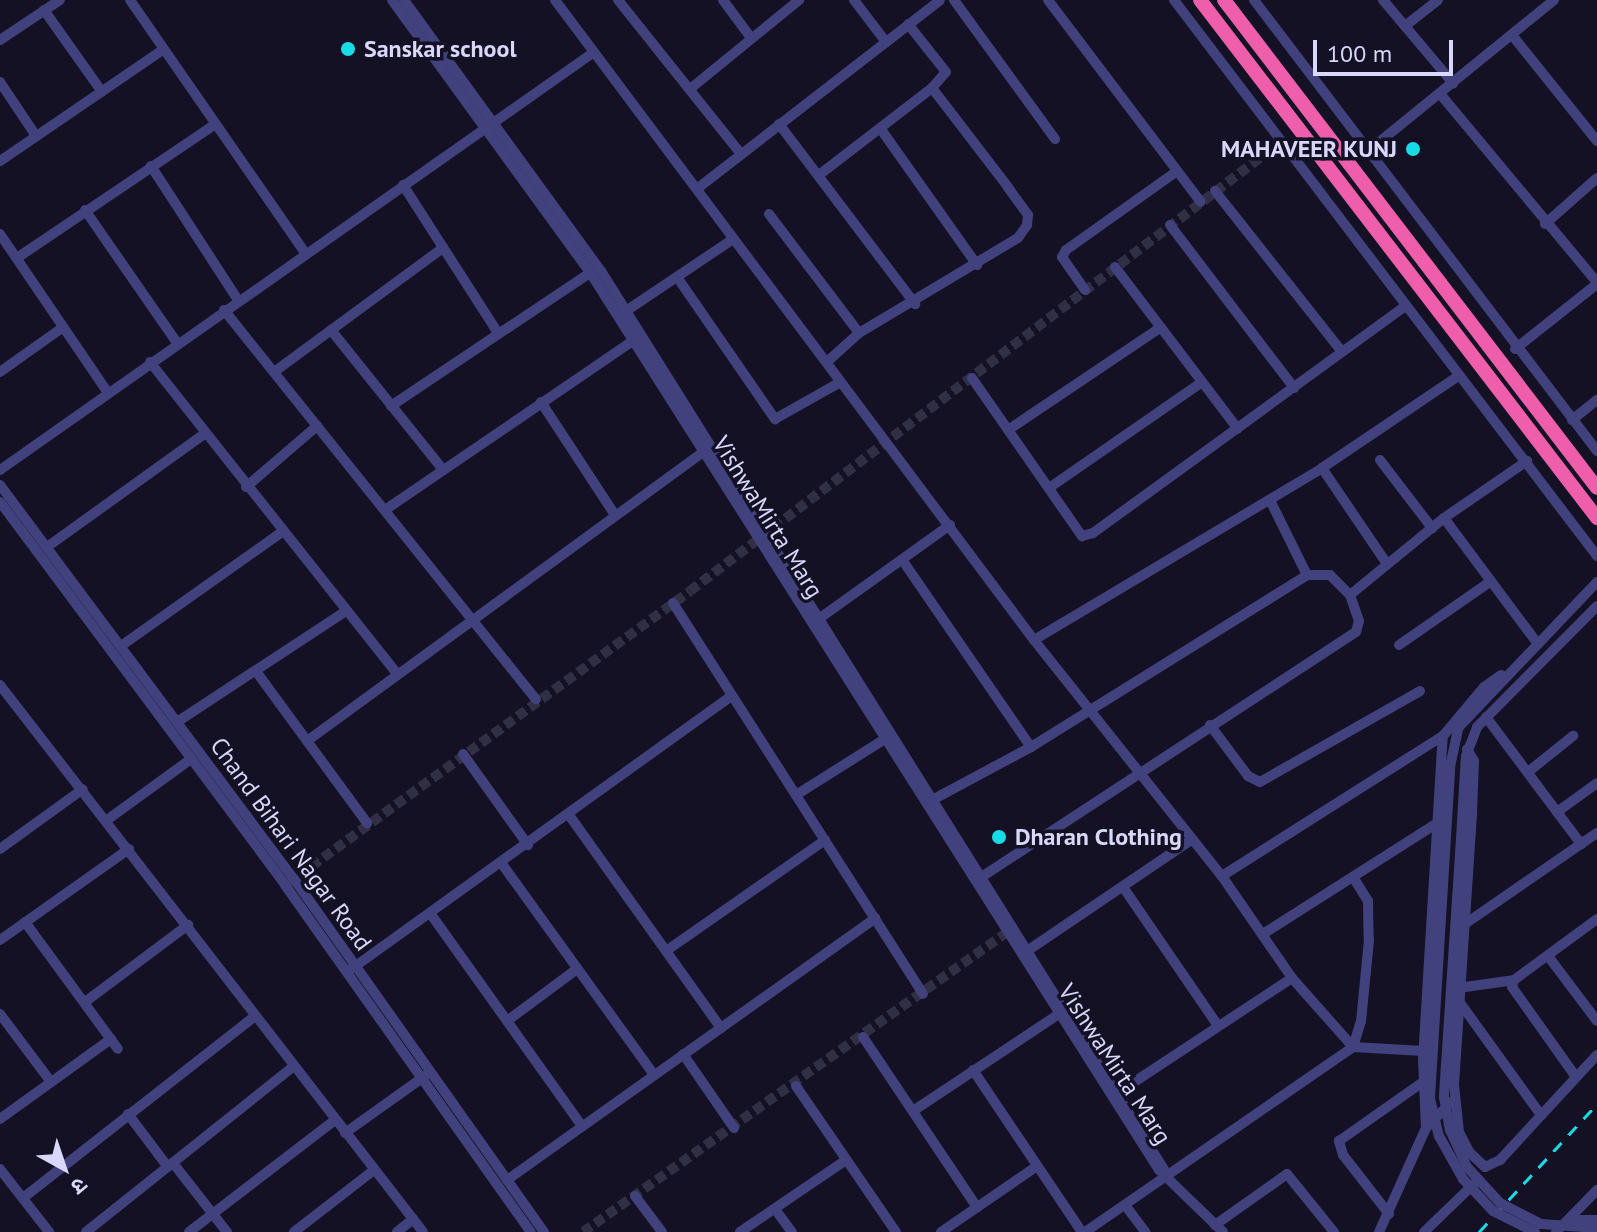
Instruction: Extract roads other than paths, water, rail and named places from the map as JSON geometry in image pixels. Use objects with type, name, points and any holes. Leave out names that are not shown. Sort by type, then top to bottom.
[{"type":"highway","points":[[1200,0],[1597,518]]},
{"type":"highway","points":[[1224,0],[1597,488]]},
{"type":"street","points":[[0,40],[60,0]]},
{"type":"street","points":[[130,0],[305,253]]},
{"type":"street","name":"VishwaMirta Marg","points":[[392,0],[626,311],[1030,949],[1063,1012],[1119,1092],[1168,1176]]},
{"type":"street","name":"VishwaMirta Marg","points":[[404,0],[590,273],[885,739],[1063,1012],[1159,1170],[1168,1176]]},
{"type":"street","points":[[555,0],[1034,640],[1222,876],[1292,978],[1353,1047],[1424,1051]]},
{"type":"street","points":[[618,0],[741,154]]},
{"type":"street","points":[[723,0],[751,38]]},
{"type":"street","points":[[690,89],[799,0]]},
{"type":"street","points":[[854,0],[886,42]]},
{"type":"street","points":[[698,188],[940,0]]},
{"type":"street","points":[[954,0],[1055,139]]},
{"type":"street","points":[[1048,0],[1201,202]]},
{"type":"street","points":[[1174,0],[1597,556]]},
{"type":"street","points":[[1254,0],[1515,349],[1597,451]]},
{"type":"street","points":[[1383,0],[1453,83]]},
{"type":"street","points":[[1405,26],[1438,0]]},
{"type":"street","points":[[1367,152],[1441,95],[1554,0]]},
{"type":"street","points":[[44,10],[102,92]]},
{"type":"street","points":[[819,175],[932,88],[946,72],[908,24]]},
{"type":"street","points":[[1512,35],[1597,141]]},
{"type":"street","points":[[0,161],[163,50]]},
{"type":"street","points":[[0,470],[594,52]]},
{"type":"street","points":[[0,82],[36,136]]},
{"type":"street","points":[[828,361],[859,333],[915,304],[1018,238],[1028,215],[932,88]]},
{"type":"street","points":[[1441,95],[1597,283],[1515,349]]},
{"type":"street","points":[[779,124],[915,304]]},
{"type":"street","points":[[17,258],[214,125]]},
{"type":"street","points":[[880,128],[977,265]]},
{"type":"street","points":[[151,166],[238,300]]},
{"type":"street","points":[[1085,290],[1064,253],[1177,171]]},
{"type":"street","points":[[1545,224],[1597,178]]},
{"type":"street","points":[[403,185],[498,333]]},
{"type":"street","points":[[1215,191],[1342,352]]},
{"type":"street","points":[[85,210],[177,343]]},
{"type":"street","points":[[769,214],[859,333]]},
{"type":"street","points":[[1170,225],[1294,388]]},
{"type":"street","points":[[0,234],[108,393]]},
{"type":"street","points":[[626,311],[733,239]]},
{"type":"street","points":[[274,372],[443,248]]},
{"type":"street","points":[[1115,267],[1238,429]]},
{"type":"street","points":[[391,406],[590,273]]},
{"type":"street","points":[[677,277],[775,419],[839,383]]},
{"type":"street","points":[[972,378],[1082,536],[1093,533],[1406,306]]},
{"type":"street","points":[[224,310],[536,700]]},
{"type":"street","points":[[1008,430],[1161,327]]},
{"type":"street","points":[[0,372],[62,328]]},
{"type":"street","points":[[331,330],[443,470]]},
{"type":"street","points":[[385,510],[633,341]]},
{"type":"street","points":[[150,362],[397,674]]},
{"type":"street","points":[[1034,640],[1322,468],[1460,375]]},
{"type":"street","points":[[1049,488],[1202,382]]},
{"type":"street","points":[[1572,420],[1597,400]]},
{"type":"street","points":[[541,402],[615,515]]},
{"type":"street","points":[[246,487],[317,426]]},
{"type":"street","points":[[47,547],[204,434]]},
{"type":"street","points":[[307,741],[703,452]]},
{"type":"street","points":[[1380,460],[1432,528]]},
{"type":"street","points":[[1350,595],[1444,518],[1527,461]]},
{"type":"street","points":[[1322,468],[1387,564]]},
{"type":"street","name":"Chand Bihari Nagar Road","points":[[0,485],[177,722],[426,1075],[531,1232]]},
{"type":"street","points":[[1270,500],[1307,575]]},
{"type":"street","name":"Chand Bihari Nagar Road","points":[[0,502],[351,969]]},
{"type":"street","points":[[1444,518],[1538,644]]},
{"type":"street","points":[[820,618],[950,525]]},
{"type":"street","points":[[121,646],[282,532]]},
{"type":"street","points":[[903,561],[1031,747]]},
{"type":"street","points":[[934,799],[1031,747],[1307,575],[1330,575],[1350,595],[1359,621],[1356,632],[1136,771],[983,876]]},
{"type":"street","points":[[1399,645],[1491,581]]},
{"type":"street","points":[[1535,1232],[1493,1211],[1474,1194],[1439,1136],[1430,1098],[1447,833],[1458,728],[1597,582]]},
{"type":"street","points":[[673,603],[923,994]]},
{"type":"street","points":[[1597,606],[1486,717],[1467,749],[1444,1097],[1450,1130],[1467,1167],[1500,1203],[1541,1224],[1597,1228]]},
{"type":"street","points":[[177,722],[258,674],[346,611]]},
{"type":"street","points":[[1222,876],[1443,736],[1484,687],[1517,665]]},
{"type":"street","points":[[258,674],[367,823]]},
{"type":"street","points":[[0,685],[4,701],[83,789],[293,1067],[423,1232]]},
{"type":"street","points":[[1210,725],[1248,776],[1260,782],[1420,691]]},
{"type":"street","points":[[351,969],[502,864],[731,696]]},
{"type":"street","points":[[1486,717],[1581,844]]},
{"type":"street","points":[[1426,1128],[1424,1051],[1443,736]]},
{"type":"street","points":[[1528,772],[1573,736]]},
{"type":"street","points":[[796,795],[885,739]]},
{"type":"street","points":[[1467,749],[1474,761],[1458,988],[1455,1097],[1459,1132],[1469,1152],[1485,1167],[1500,1160]]},
{"type":"street","points":[[463,754],[528,845]]},
{"type":"street","points":[[107,820],[191,759]]},
{"type":"street","points":[[1557,812],[1597,783]]},
{"type":"street","points":[[0,849],[83,789]]},
{"type":"street","points":[[569,815],[721,1028]]},
{"type":"street","points":[[1263,934],[1439,822]]},
{"type":"street","points":[[1462,926],[1597,833]]},
{"type":"street","points":[[666,951],[825,840]]},
{"type":"street","points":[[1030,949],[1191,840]]},
{"type":"street","points":[[0,940],[129,849]]},
{"type":"street","points":[[502,864],[654,1075]]},
{"type":"street","points":[[973,1070],[1083,1232],[1353,1047],[1361,1021],[1369,940],[1368,901],[1353,877]]},
{"type":"street","points":[[1123,887],[1218,1026]]},
{"type":"street","points":[[430,913],[582,1126]]},
{"type":"street","points":[[507,1180],[875,918]]},
{"type":"street","points":[[1458,988],[1514,980],[1597,919]]},
{"type":"street","points":[[0,1119],[51,1082],[114,1044],[25,922]]},
{"type":"street","points":[[85,1002],[188,925]]},
{"type":"street","points":[[1548,956],[1597,1021]]},
{"type":"street","points":[[507,1021],[577,969]]},
{"type":"street","points":[[1119,1092],[1292,978]]},
{"type":"street","points":[[1514,980],[1514,996],[1576,1077]]},
{"type":"street","points":[[1458,1000],[1541,1115]]},
{"type":"street","points":[[913,1111],[1063,1012]]},
{"type":"street","points":[[0,1014],[51,1082]]},
{"type":"street","points":[[23,1198],[255,1016]]},
{"type":"street","points":[[863,1037],[977,1207]]},
{"type":"street","points":[[683,1054],[734,1128]]},
{"type":"street","points":[[1424,1232],[1500,1160],[1597,1055]]},
{"type":"street","points":[[86,1232],[293,1067]]},
{"type":"street","points":[[345,1133],[426,1075]]},
{"type":"street","name":"Chand Bihari Nagar Road","points":[[426,1075],[544,1232]]},
{"type":"street","points":[[1389,1214],[1337,1146],[1423,1082]]},
{"type":"street","points":[[796,1086],[896,1232]]},
{"type":"street","points":[[1379,1232],[1426,1128],[1455,1097]]},
{"type":"street","points":[[128,1114],[227,1232]]},
{"type":"street","points":[[189,1232],[335,1120]]},
{"type":"street","points":[[740,1232],[846,1160]]},
{"type":"street","points":[[941,1232],[1037,1166]]},
{"type":"street","points":[[294,1232],[374,1170]]},
{"type":"street","points":[[2,1174],[49,1232]]},
{"type":"street","points":[[1168,1176],[1219,1228],[1287,1174],[1334,1232]]},
{"type":"street","points":[[1556,1232],[1597,1190]]},
{"type":"street","points":[[635,1196],[662,1232]]},
{"type":"street","points":[[1125,1205],[1145,1232]]},
{"type":"street","points":[[775,1209],[792,1232]]},
{"type":"street","points":[[397,1232],[413,1219]]},
{"type":"street","points":[[1568,1220],[1597,1220]]},
{"type":"tunnel","points":[[287,884],[690,591],[1282,141]]},
{"type":"tunnel","points":[[583,1232],[1013,928]]},
{"type":"railway","points":[[1479,1232],[1597,1104]]},
{"type":"place","name":"Sanskar school","points":[[348,49]]},
{"type":"place","name":"MAHAVEER KUNJ","points":[[1413,149]]},
{"type":"place","name":"Dharan Clothing","points":[[999,837]]}]
